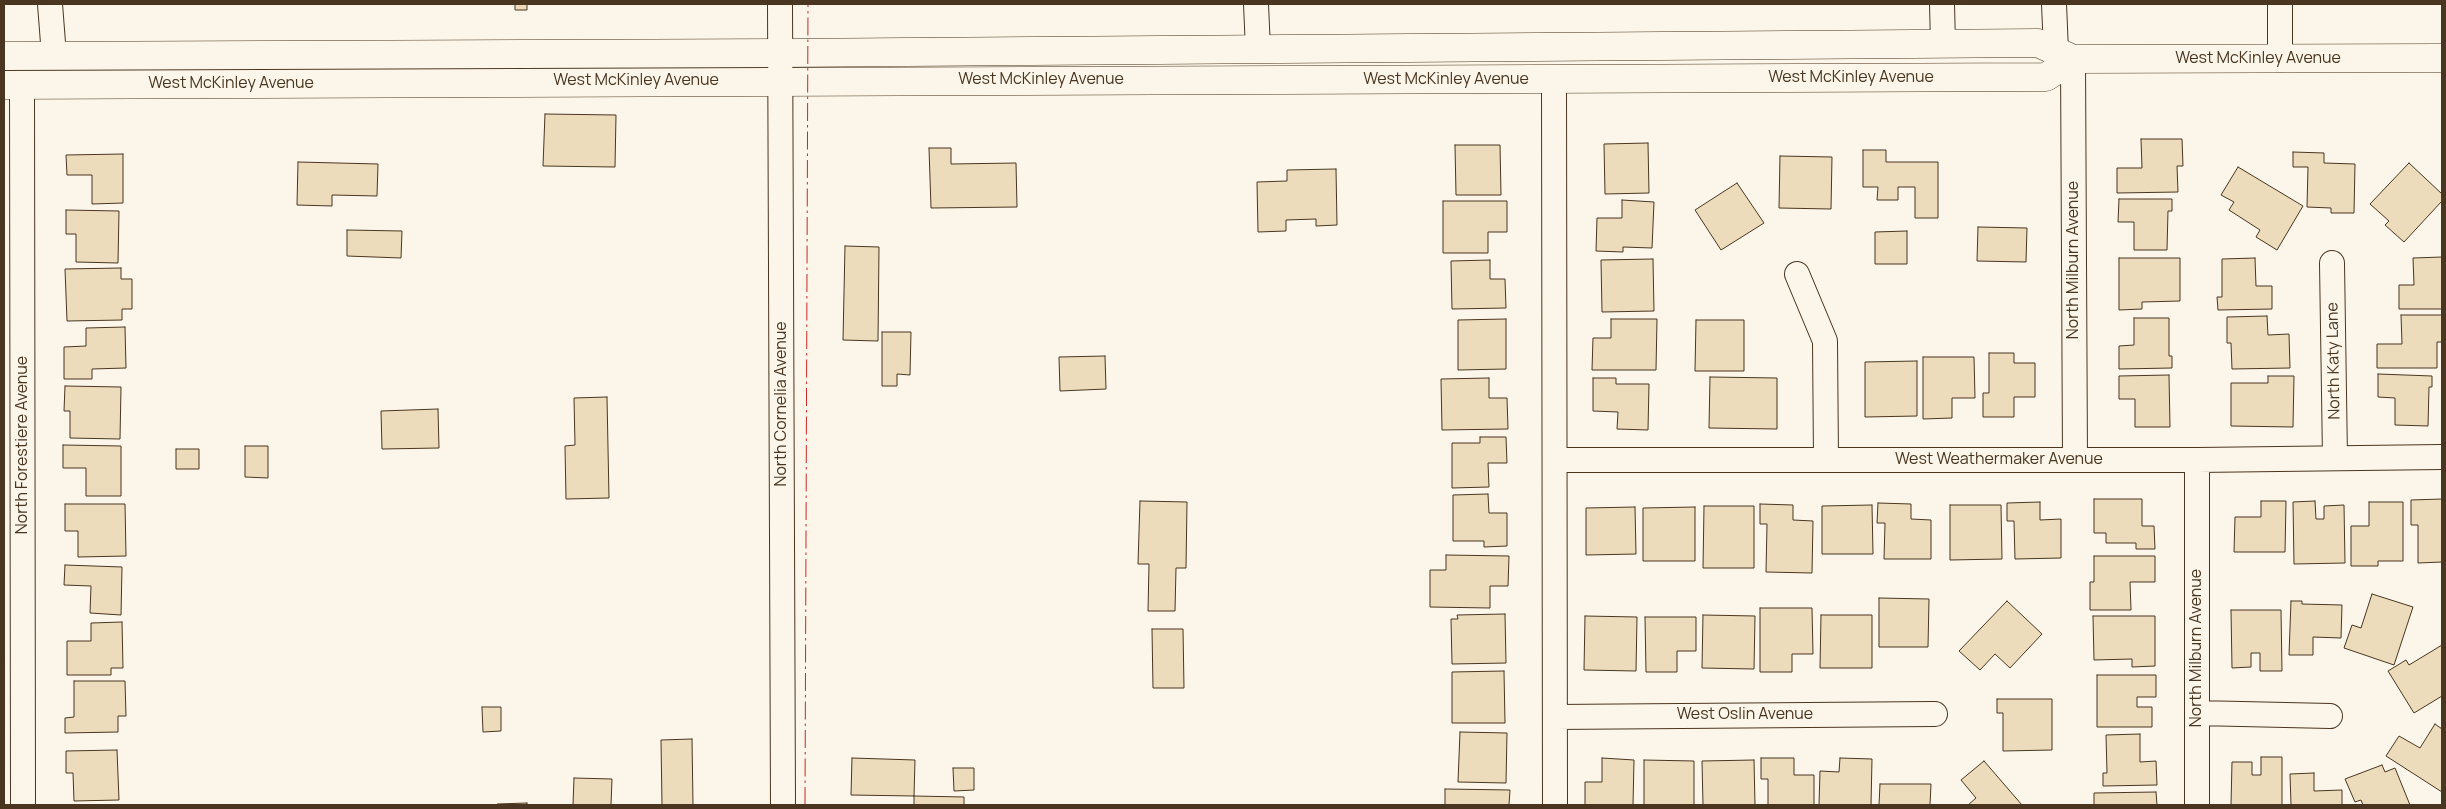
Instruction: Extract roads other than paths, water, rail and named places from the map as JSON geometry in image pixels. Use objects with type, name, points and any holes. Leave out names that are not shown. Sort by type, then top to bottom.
[{"type":"main road","name":"West McKinley Avenue","points":[[4,56],[1258,50],[2038,43],[2065,55],[2280,60],[2442,58]]},
{"type":"main road","name":"West McKinley Avenue","points":[[13,85],[781,80],[2046,77],[2065,55]]},
{"type":"street","points":[[50,4],[54,56]]},
{"type":"street","name":"North Cornelia Avenue","points":[[780,4],[783,805]]},
{"type":"street","points":[[1256,4],[1258,50]]},
{"type":"street","points":[[1942,4],[1943,44]]},
{"type":"street","name":"North Milburn Avenue","points":[[2054,4],[2065,55],[2075,460]]},
{"type":"street","points":[[2280,4],[2280,60]]},
{"type":"street","points":[[1554,79],[1555,805]]},
{"type":"street","name":"North Forestiere Avenue","points":[[13,85],[13,756],[23,805]]},
{"type":"street","name":"North Katy Lane","points":[[2332,263],[2335,458]]},
{"type":"street","points":[[1797,274],[1825,341],[1826,460]]},
{"type":"street","name":"West Weathermaker Avenue","points":[[1555,460],[2197,460],[2442,457]]},
{"type":"street","name":"North Milburn Avenue","points":[[2197,460],[2197,805]]},
{"type":"street","points":[[2197,713],[2330,716]]},
{"type":"street","name":"West Oslin Avenue","points":[[1555,717],[1935,714]]}]
